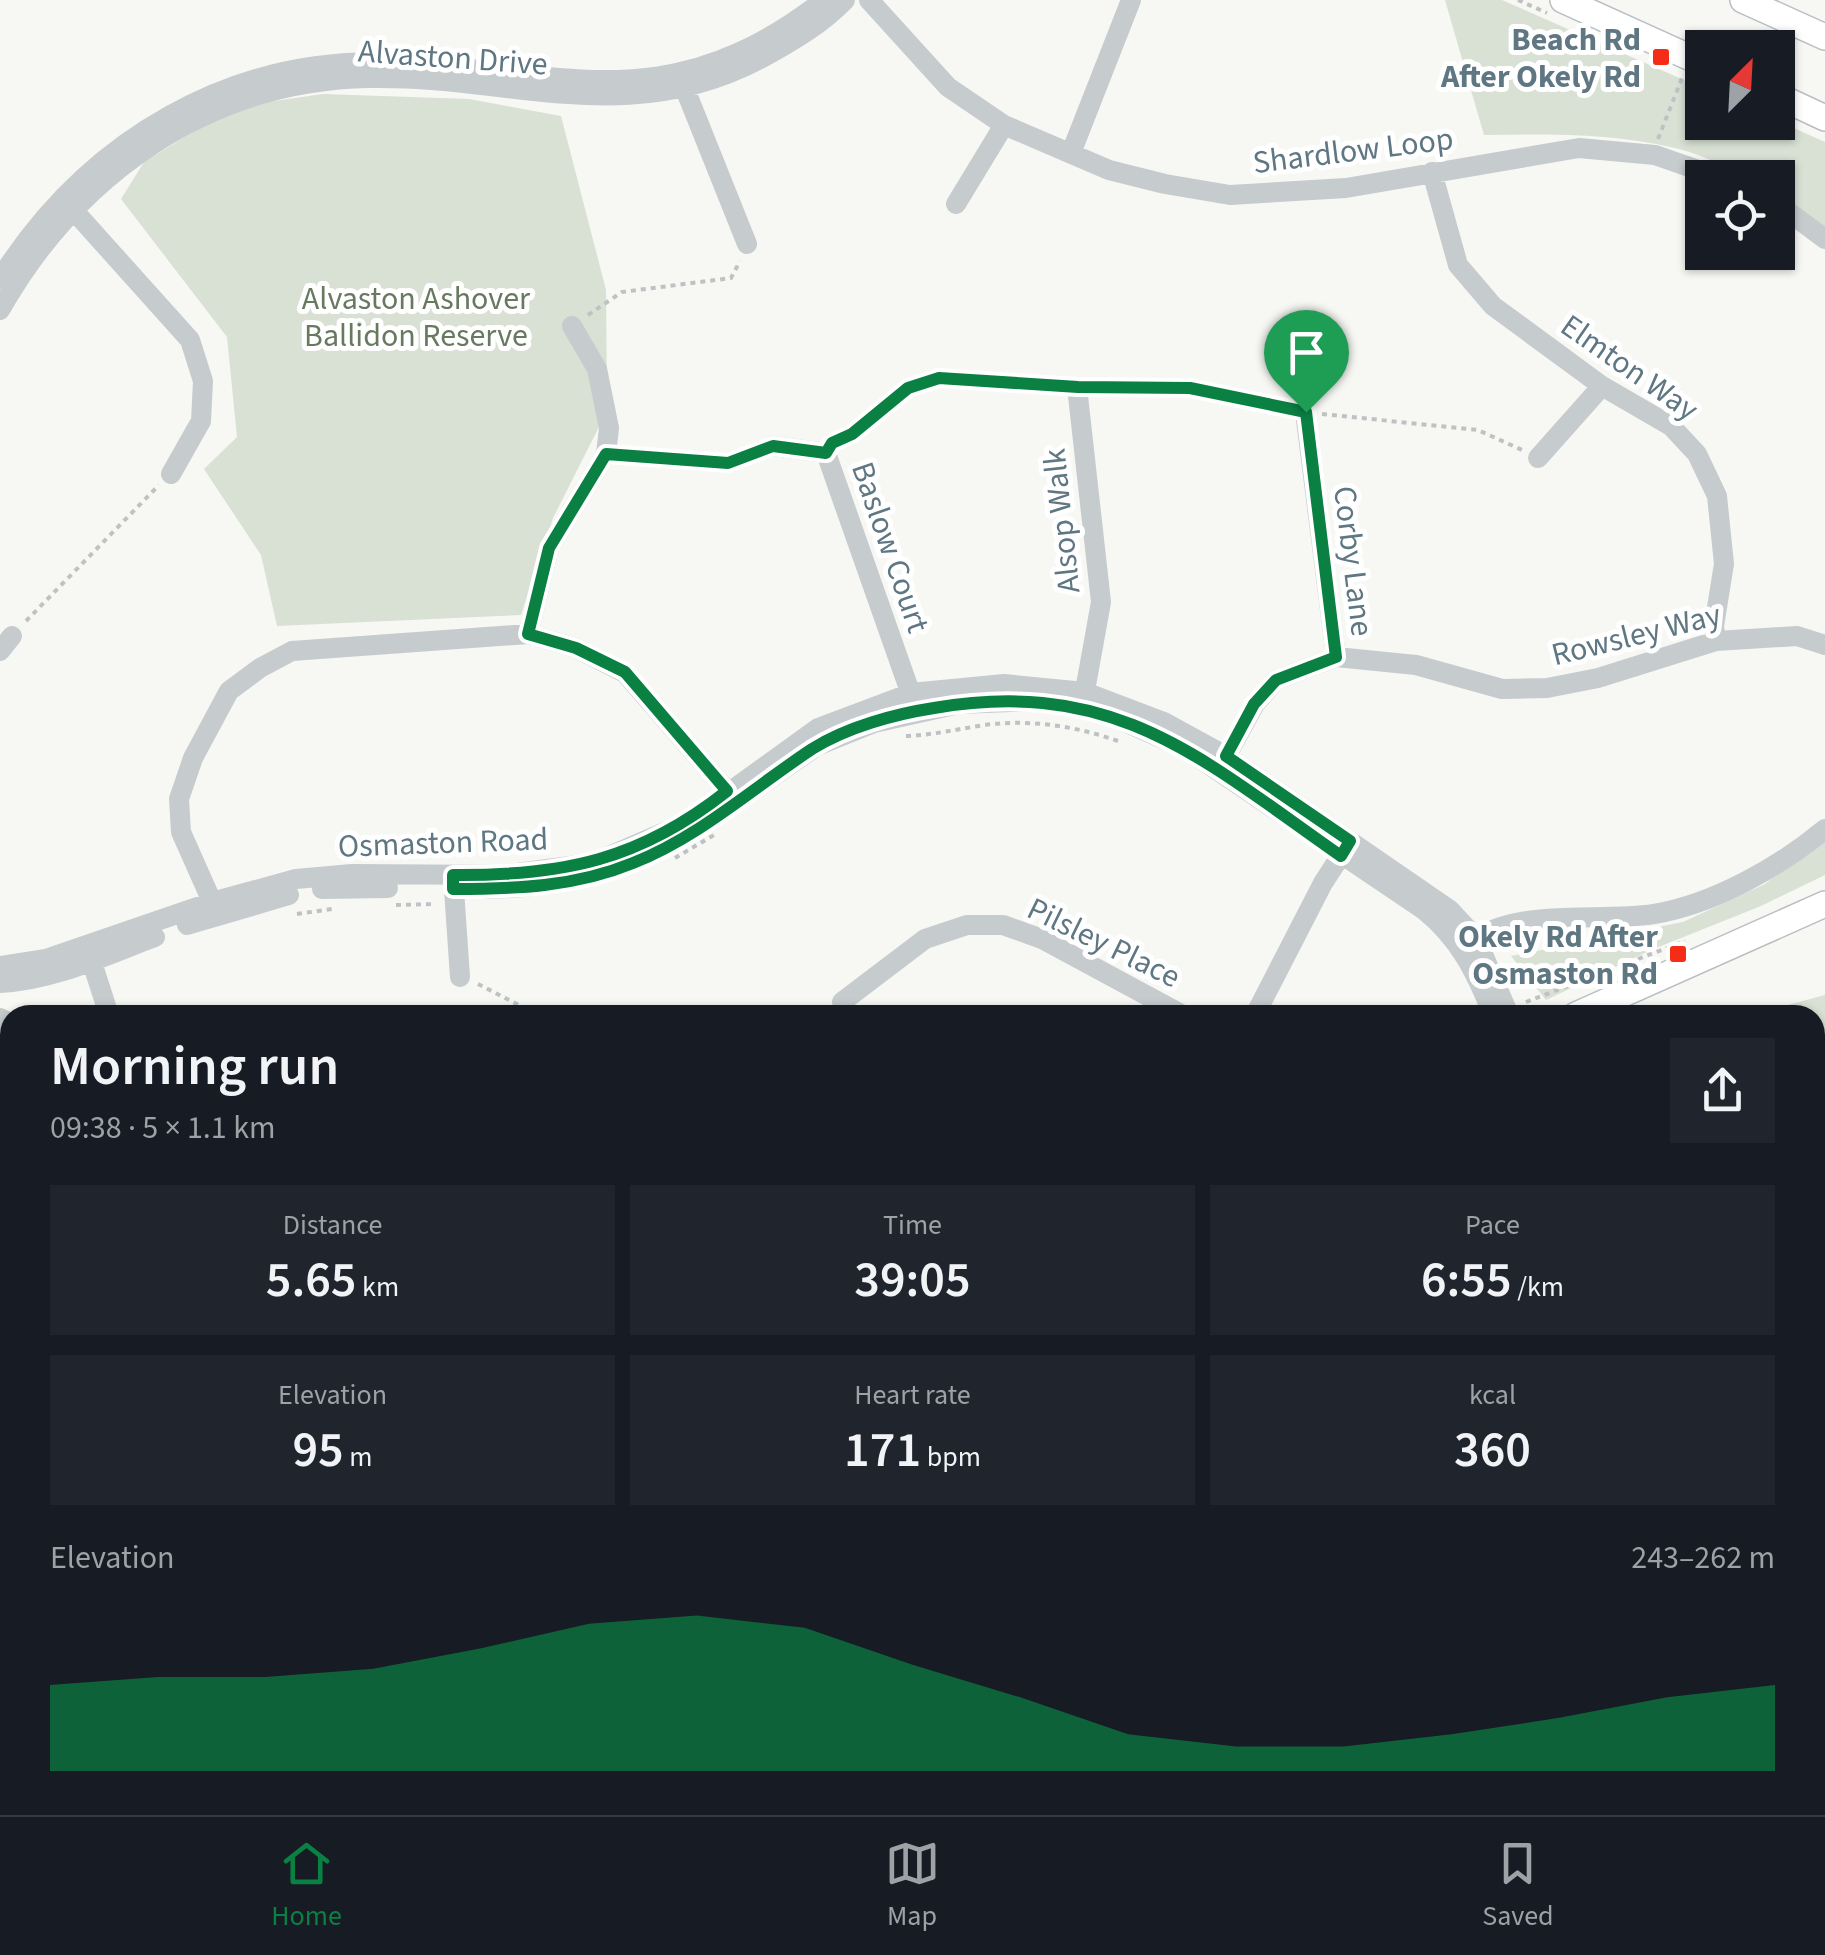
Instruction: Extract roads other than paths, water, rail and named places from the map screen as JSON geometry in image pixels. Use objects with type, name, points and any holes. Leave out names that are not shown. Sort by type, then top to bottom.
[{"type":"main road","points":[[1563,0],[1685,64]]},
{"type":"main road","points":[[1743,0],[1825,37]]},
{"type":"main road","points":[[1795,104],[1825,118]]},
{"type":"main road","points":[[1597,1005],[1825,904]]},
{"type":"street","name":"Alvaston Drive","points":[[0,279],[34,231],[127,160],[190,121],[231,102],[301,84],[372,78],[592,96],[646,95],[681,82],[777,33],[824,0]]},
{"type":"street","name":"Alvaston Drive","points":[[681,82],[717,78],[790,42],[832,14],[844,0]]},
{"type":"street","name":"Shardlow Loop","points":[[868,0],[948,87],[1004,125],[1109,170],[1230,195],[1346,188],[1580,148],[1652,154],[1685,165]]},
{"type":"street","points":[[1071,152],[1130,0]]},
{"type":"street","points":[[681,82],[748,244]]},
{"type":"street","points":[[956,204],[1004,125]]},
{"type":"street","name":"Elmton Way","points":[[1432,172],[1458,265],[1493,306],[1602,386],[1671,426],[1697,454],[1717,496],[1724,564],[1714,626],[1716,640]]},
{"type":"street","name":"Alvaston Drive","points":[[0,310],[69,205]]},
{"type":"street","points":[[69,205],[190,340],[203,382],[201,421],[171,474]]},
{"type":"street","points":[[1795,217],[1825,239]]},
{"type":"street","points":[[528,634],[549,548],[606,454],[609,428],[597,369],[572,326]]},
{"type":"street","points":[[1538,458],[1602,386]]},
{"type":"street","name":"Alsop Walk","points":[[1078,387],[1101,602],[1084,699]]},
{"type":"street","name":"Corby Lane","points":[[1306,412],[1336,657]]},
{"type":"street","name":"Baslow Court","points":[[773,446],[826,453],[914,702]]},
{"type":"street","points":[[215,908],[181,832],[179,798],[193,758],[229,691],[292,651],[528,634],[576,648],[625,672],[732,797]]},
{"type":"street","name":"Rowsley Way","points":[[1222,763],[1254,704],[1276,680],[1336,657],[1416,664],[1502,689],[1547,688],[1598,678],[1716,640],[1797,636],[1825,645]]},
{"type":"street","name":"Osmaston Road","points":[[0,984],[32,978],[215,908],[324,889],[453,882],[526,888],[610,871],[660,850],[732,797],[817,746],[914,702],[1084,699],[1222,763],[1346,848],[1469,943],[1499,1005]]},
{"type":"street","points":[[1469,943],[1514,922],[1656,914],[1712,896],[1756,875],[1802,848],[1825,829]]},
{"type":"street","points":[[1260,1005],[1322,883],[1346,848]]},
{"type":"street","points":[[453,882],[460,977]]},
{"type":"street","name":"Pilsley Place","points":[[842,1002],[925,940],[967,925],[1003,925],[1042,938],[1165,1005]]},
{"type":"street","points":[[89,953],[105,1005]]},
{"type":"street","name":"Osmaston Road","points":[[0,966],[89,953]]},
{"type":"place","name":"Beach Rd After Okely Rd","points":[[1661,57]]},
{"type":"place","name":"Okely Rd After Osmaston Rd","points":[[1678,954]]},
{"type":"park label","name":"Alvaston Ashover Ballidon Reserve","points":[[416,316]]}]
